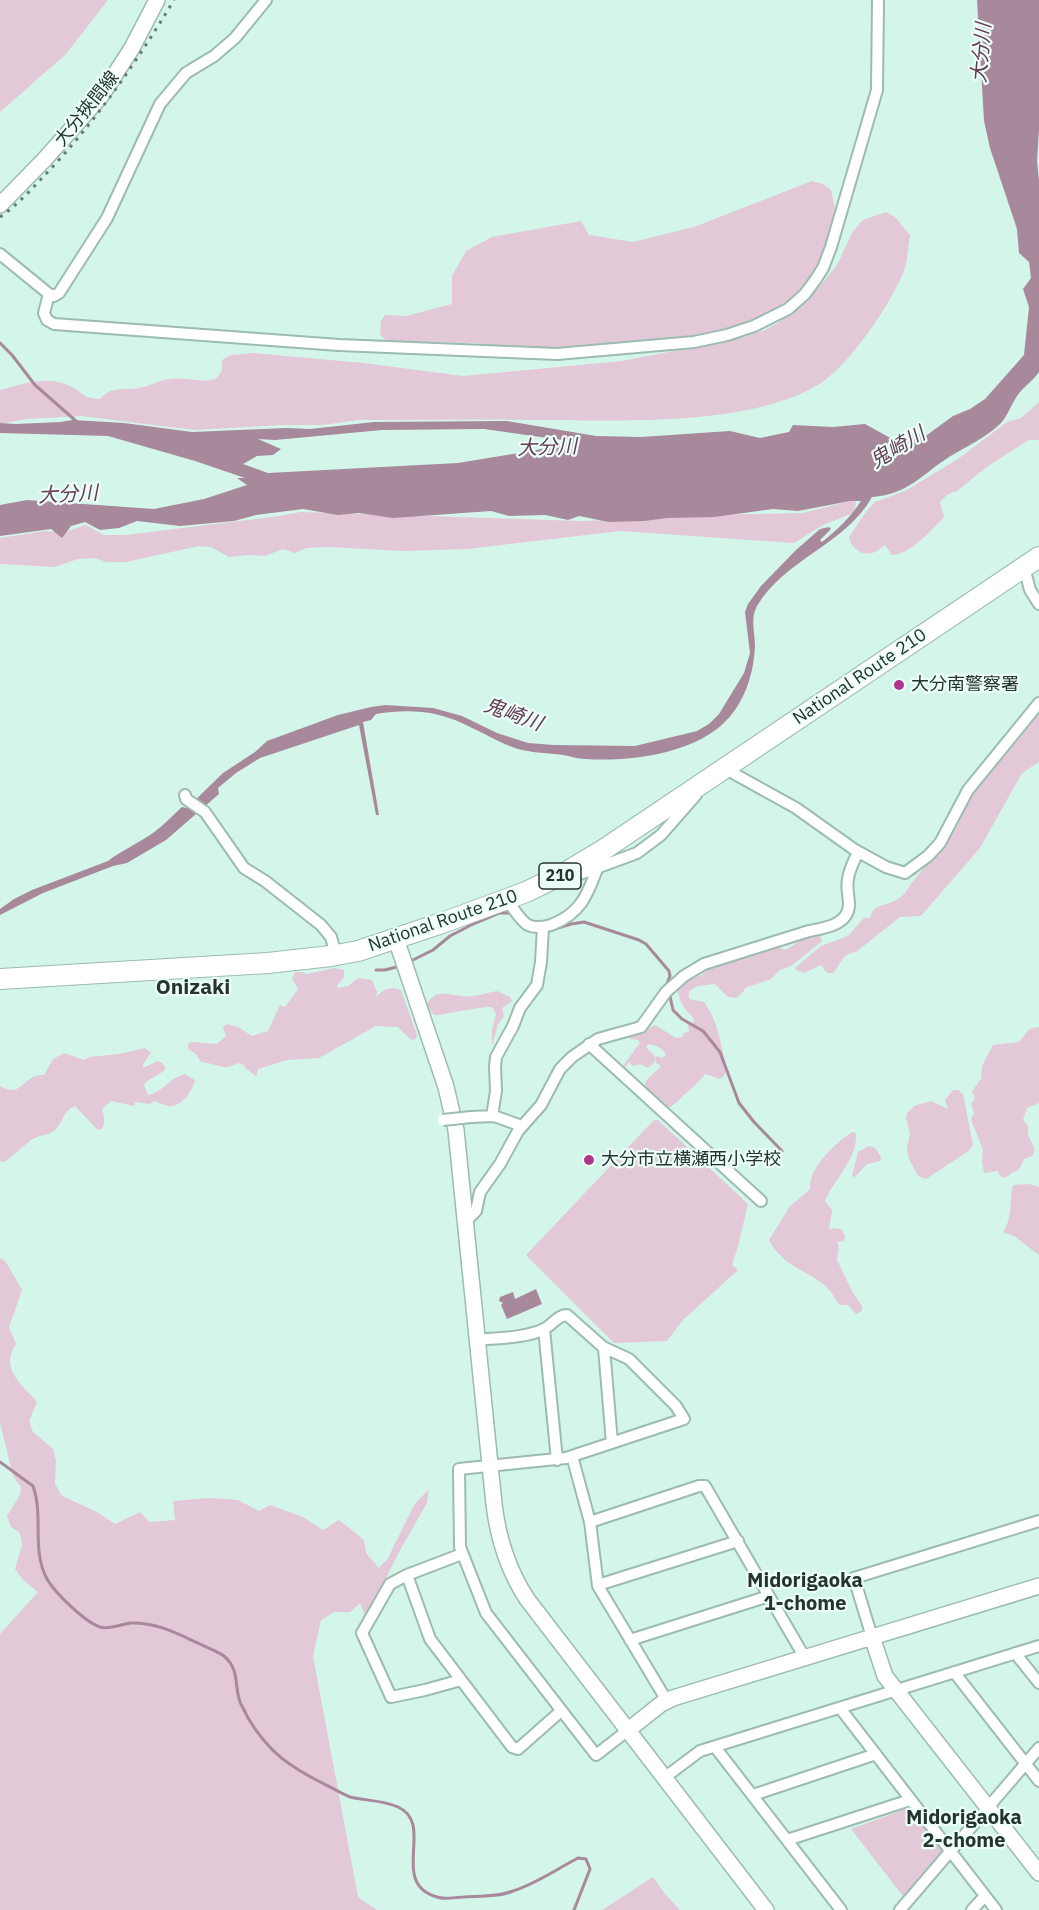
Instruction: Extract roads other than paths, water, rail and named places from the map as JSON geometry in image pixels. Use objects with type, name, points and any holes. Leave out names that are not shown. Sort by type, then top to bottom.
[{"type":"highway","name":"National Route 210","points":[[0,979],[262,963],[336,955],[396,939],[526,892],[584,862],[1032,562]]},
{"type":"street","name":"大分挾間線","points":[[1,203],[45,160],[97,101],[132,48],[157,0]]},
{"type":"street","points":[[0,254],[49,294],[54,296],[59,293],[107,218],[160,104],[186,73],[214,56],[235,38],[266,0]]},
{"type":"street","points":[[49,294],[44,313],[47,320],[54,324],[376,347],[557,354],[694,342],[754,326],[788,309],[805,294],[823,268],[831,247],[877,90],[878,0]]},
{"type":"street","points":[[1032,562],[1030,590],[1039,604]]},
{"type":"street","points":[[526,892],[631,856],[656,840],[720,771],[731,772],[796,808],[844,844],[886,867],[903,873],[928,856],[940,843],[968,790],[1039,702]]},
{"type":"street","points":[[185,797],[203,810],[244,868],[265,881],[321,925],[331,937],[336,955]]},
{"type":"street","points":[[466,1221],[476,1211],[480,1192],[500,1164],[522,1126],[545,1100],[560,1069],[572,1057],[598,1039],[641,1027],[662,996],[672,986],[704,964],[841,921],[847,915],[849,908],[848,879],[858,852]]},
{"type":"street","points":[[507,899],[528,924],[543,927],[560,921],[576,911],[597,869]]},
{"type":"street","points":[[492,1116],[496,1091],[496,1057],[513,1026],[517,1012],[537,985],[540,976],[543,927]]},
{"type":"street","points":[[396,939],[451,1104],[460,1159],[489,1466],[499,1535],[506,1557],[527,1599],[766,1910]]},
{"type":"street","points":[[589,1044],[761,1201]]},
{"type":"street","points":[[443,1120],[492,1116],[522,1126]]},
{"type":"street","points":[[477,1340],[534,1333],[544,1329],[562,1315],[567,1315],[604,1348],[629,1359],[676,1406],[684,1419],[557,1460],[459,1469],[460,1547],[486,1614],[596,1755],[667,1701],[1039,1586]]},
{"type":"street","points":[[544,1329],[557,1460]]},
{"type":"street","points":[[604,1348],[612,1443]]},
{"type":"street","points":[[572,1456],[590,1522],[598,1585],[667,1701]]},
{"type":"street","points":[[590,1522],[703,1485],[708,1489],[805,1658]]},
{"type":"street","points":[[1039,1521],[854,1578],[885,1676],[1039,1873]]},
{"type":"street","points":[[598,1585],[738,1541]]},
{"type":"street","points":[[461,1680],[390,1697],[362,1633],[390,1584],[462,1554]]},
{"type":"street","points":[[407,1575],[430,1640],[512,1747],[518,1749],[561,1711]]},
{"type":"street","points":[[630,1640],[770,1596]]},
{"type":"street","points":[[664,1778],[694,1754],[1039,1646]]},
{"type":"street","points":[[1015,1653],[1039,1683]]},
{"type":"street","points":[[954,1672],[1039,1781]]},
{"type":"street","points":[[840,1708],[996,1910]]},
{"type":"street","points":[[715,1747],[841,1910]]},
{"type":"street","points":[[900,1910],[1039,1748]]},
{"type":"street","points":[[753,1796],[876,1754]]},
{"type":"street","points":[[787,1840],[910,1800]]},
{"type":"street","points":[[972,1910],[984,1896]]},
{"type":"water","points":[[977,0],[1039,0],[1037,161],[1039,181],[1039,372],[1019,393],[1005,418],[994,429],[949,457],[914,483],[896,492],[872,497],[847,527],[799,563],[769,590],[757,606],[754,615],[755,646],[752,671],[747,687],[740,703],[722,725],[706,736],[667,752],[604,760],[580,759],[518,749],[453,719],[432,713],[399,711],[376,714],[371,720],[363,722],[379,815],[376,815],[359,725],[260,758],[218,788],[219,794],[166,840],[127,863],[113,866],[43,893],[0,915],[0,909],[14,899],[108,861],[148,837],[182,807],[187,808],[223,773],[255,752],[267,741],[338,715],[385,705],[433,708],[462,716],[497,733],[528,743],[554,745],[635,746],[697,731],[719,714],[744,673],[750,653],[745,612],[748,604],[761,586],[796,550],[820,529],[829,527],[831,529],[820,540],[822,542],[843,523],[861,501],[798,511],[773,509],[714,517],[609,522],[579,516],[568,520],[545,515],[509,516],[491,511],[393,518],[359,513],[338,515],[303,509],[256,515],[234,521],[180,526],[137,521],[119,528],[100,530],[85,522],[71,526],[62,538],[51,529],[0,536],[0,505],[27,500],[154,509],[204,499],[247,485],[237,478],[245,478],[108,436],[0,433],[0,423],[73,420],[124,423],[192,432],[310,429],[374,422],[507,421],[596,436],[641,437],[730,431],[760,438],[789,432],[793,425],[833,427],[865,424],[894,440],[913,434],[927,435],[953,416],[985,399],[1024,355],[1029,307],[1023,289],[1031,278],[1029,262],[1019,253],[1017,229],[990,148],[984,121]],"holes":[[[484,429],[569,441],[537,450],[458,463],[268,473],[243,464],[257,456],[273,455],[281,449],[258,439],[275,440],[382,430]]]},
{"type":"water","points":[[536,1289],[542,1304],[507,1319],[501,1305],[503,1303],[499,1301],[500,1297],[513,1292],[515,1299]]},
{"type":"waterway","points":[[0,343],[35,385],[76,421]]},
{"type":"waterway","points":[[409,962],[433,950],[450,936],[473,924],[499,913],[512,913]]},
{"type":"waterway","points":[[545,932],[584,922],[639,940],[646,944],[669,971],[670,976],[666,986]]},
{"type":"waterway","points":[[376,970],[400,966]]},
{"type":"waterway","points":[[669,992],[673,1010],[682,1019],[703,1031],[720,1052],[739,1103],[782,1151]]},
{"type":"waterway","points":[[0,1462],[33,1486],[38,1509],[38,1544],[42,1568],[51,1585],[63,1599],[100,1627],[131,1623],[149,1624],[175,1633],[224,1656],[232,1667],[238,1696],[248,1718],[264,1741],[281,1758],[347,1796],[392,1805],[409,1815],[413,1826],[413,1867],[416,1879],[423,1890],[443,1898],[501,1894],[530,1884],[578,1858],[586,1859],[590,1869],[574,1910]]},
{"type":"railway","points":[[0,217],[28,193],[80,136],[145,47],[174,0]]},
{"type":"place","name":"大分南警察署","points":[[899,685]]},
{"type":"place","name":"大分市立横瀬西小学校","points":[[589,1160]]},
{"type":"district","name":"Onizaki","points":[[193,988]]},
{"type":"district","name":"Midorigaoka 1-chome","points":[[805,1592]]},
{"type":"district","name":"Midorigaoka 2-chome","points":[[964,1830]]},
{"type":"water label","name":"大分川","points":[[982,53]]},
{"type":"water label","name":"大分川","points":[[547,448]]},
{"type":"water label","name":"鬼崎川","points":[[898,448]]},
{"type":"water label","name":"大分川","points":[[68,495]]},
{"type":"water label","name":"鬼崎川","points":[[513,715]]}]
